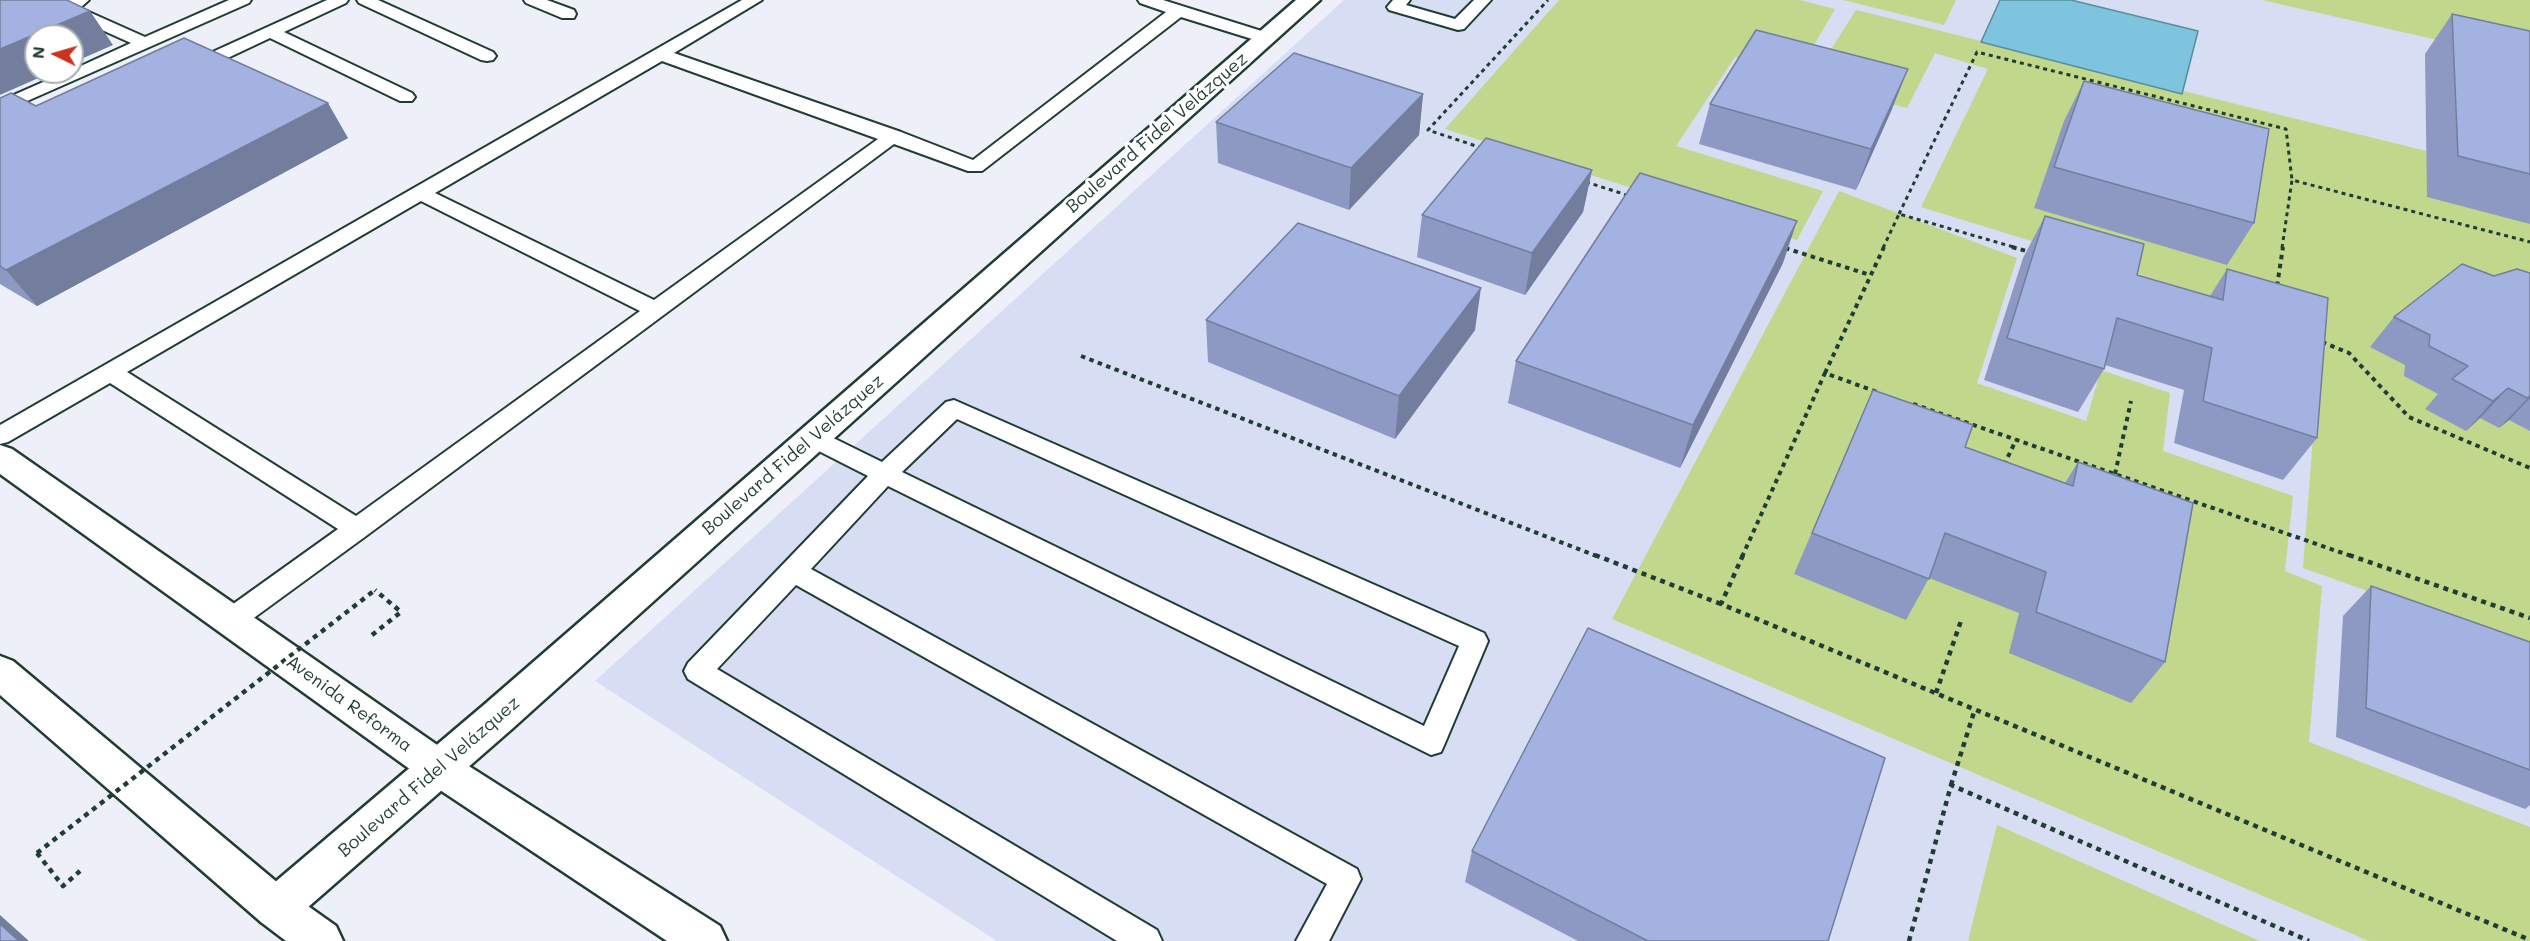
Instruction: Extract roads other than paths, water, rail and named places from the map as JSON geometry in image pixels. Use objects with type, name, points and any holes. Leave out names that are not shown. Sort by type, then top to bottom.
[{"type":"street","name":"Boulevard Fidel Velázquez","points":[[276,908],[439,768],[1308,0]]},
{"type":"street","name":"Avenida Reforma","points":[[0,457],[439,768],[705,941]]},
{"type":"street","points":[[0,672],[276,908],[321,941]]},
{"type":"lane","points":[[81,0],[70,9],[144,43]]},
{"type":"lane","points":[[209,0],[226,8]]},
{"type":"lane","points":[[0,108],[243,0]]},
{"type":"lane","points":[[175,76],[340,0]]},
{"type":"lane","points":[[365,0],[487,56]]},
{"type":"lane","points":[[532,0],[568,14]]},
{"type":"lane","points":[[0,436],[754,0]]},
{"type":"lane","points":[[1146,0],[1265,38]]},
{"type":"lane","points":[[1402,0],[1395,7],[1458,25],[1483,0]]},
{"type":"lane","points":[[660,54],[894,136],[975,167],[1179,10]]},
{"type":"lane","points":[[270,32],[406,97]]},
{"type":"lane","points":[[231,620],[894,136]]},
{"type":"lane","points":[[420,193],[656,310]]},
{"type":"lane","points":[[110,372],[357,529]]},
{"type":"lane","points":[[813,438],[885,474],[1431,744],[1475,641],[954,408],[885,474],[698,671],[1146,941]]},
{"type":"lane","points":[[793,571],[1346,879],[1312,941]]},
{"type":"water","points":[[2000,0],[2071,0],[2198,31],[2182,94],[1981,42]]}]
